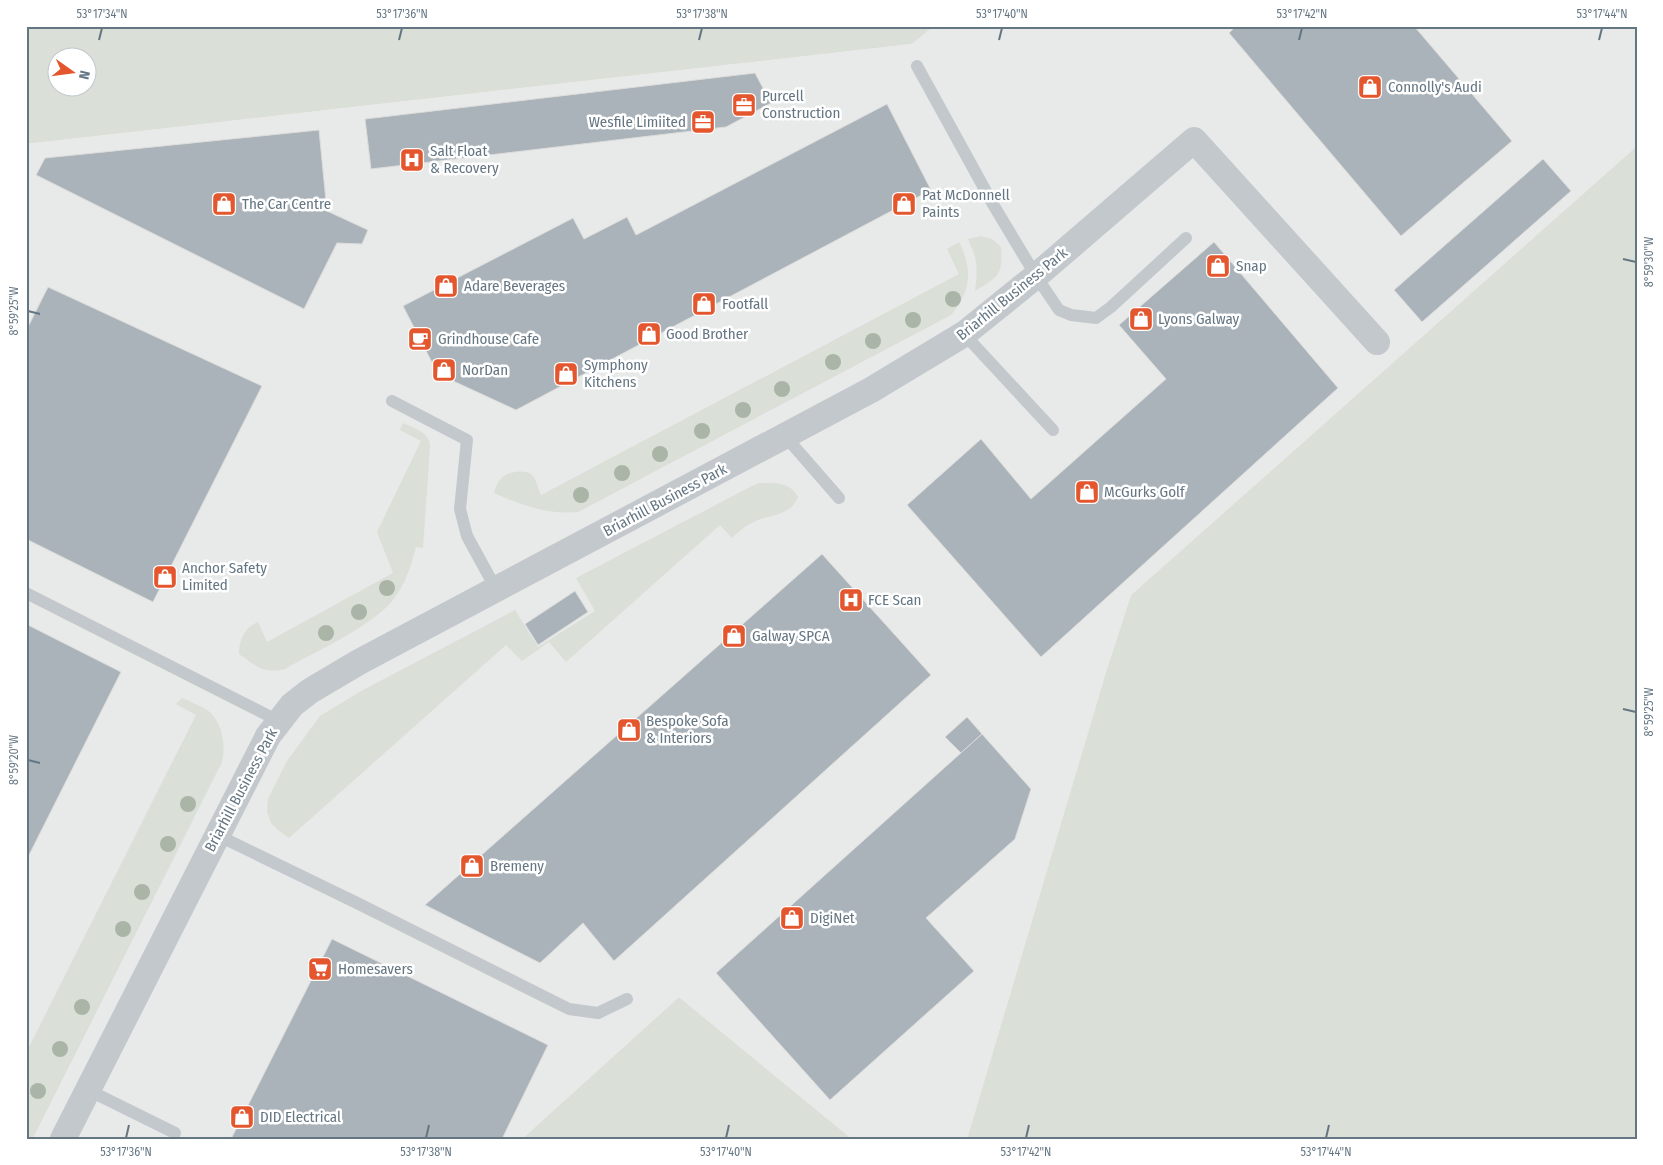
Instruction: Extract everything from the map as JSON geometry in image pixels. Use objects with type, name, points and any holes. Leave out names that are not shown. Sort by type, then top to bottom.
[{"type":"street","name":"Briarhill Business Park","points":[[63,1139],[268,736],[292,705],[310,691],[360,662],[871,390],[964,334],[1036,276],[1194,140],[1377,342]]},
{"type":"lane","points":[[917,66],[989,197],[1036,276],[1059,310],[1071,315],[1096,318],[1111,308],[1186,238]]},
{"type":"lane","points":[[964,334],[1053,430]]},
{"type":"lane","points":[[392,401],[467,440],[460,509],[467,536],[496,589]]},
{"type":"lane","points":[[785,436],[839,498]]},
{"type":"lane","points":[[26,593],[279,721]]},
{"type":"lane","points":[[217,835],[569,1009],[598,1013],[627,999]]},
{"type":"lane","points":[[88,1090],[175,1133]]},
{"type":"shaded area","points":[[26,26],[934,26],[912,44],[26,144]]},
{"type":"shaded area","points":[[934,26],[1637,26],[1637,146],[1131,595],[1106,672],[967,1139],[852,1139],[679,997],[522,1139],[26,1139],[26,144],[912,44]]},
{"type":"shaded area","points":[[1637,146],[1637,1139],[967,1139],[1106,672],[1131,595]]},
{"type":"shaded area","points":[[981,236],[992,239],[1001,247],[1001,264],[1000,270],[994,278],[975,291],[976,264],[968,239]]},
{"type":"shaded area","points":[[959,242],[966,262],[968,280],[963,297],[951,315],[578,512],[556,512],[535,508],[494,493],[500,480],[507,474],[527,472],[536,480],[541,495],[959,274],[947,249]]},
{"type":"shaded area","points":[[403,423],[424,434],[430,445],[423,548],[416,547],[410,568],[401,588],[393,600],[371,620],[285,669],[271,671],[256,666],[239,654],[243,635],[253,625],[258,622],[267,642],[393,573],[377,532],[421,441],[400,430]]},
{"type":"shaded area","points":[[759,483],[776,483],[787,486],[798,497],[795,503],[786,511],[754,522],[732,538],[720,525],[566,662],[549,642],[522,661],[506,645],[289,838],[271,823],[267,812],[268,799],[287,761],[320,716],[363,690],[515,610],[538,647],[595,611],[576,578]]},
{"type":"shaded area","points":[[182,698],[207,710],[216,720],[223,741],[222,762],[35,1134],[31,1139],[26,1139],[26,1053],[196,715],[176,704]]},
{"type":"shaded area","points":[[679,997],[852,1139],[522,1139]]},
{"type":"building","points":[[1236,26],[1414,26],[1512,141],[1401,236],[1229,33]]},
{"type":"building","points":[[755,73],[771,103],[726,127],[371,169],[365,119]]},
{"type":"building","points":[[887,104],[931,190],[516,410],[438,374],[403,306],[573,218],[584,239],[627,217],[636,235]]},
{"type":"building","points":[[319,130],[327,211],[368,230],[362,244],[337,243],[304,309],[36,175],[45,158]]},
{"type":"building","points":[[1543,159],[1571,191],[1422,322],[1394,290]]},
{"type":"building","points":[[1214,242],[1338,388],[1041,657],[907,505],[981,439],[1031,499],[1166,379],[1119,325]]},
{"type":"building","points":[[48,287],[262,386],[153,602],[26,539],[26,331]]},
{"type":"building","points":[[822,554],[931,675],[614,961],[583,923],[540,963],[425,905]]},
{"type":"building","points":[[575,591],[588,612],[538,645],[525,624]]},
{"type":"building","points":[[26,624],[121,672],[26,861]]},
{"type":"building","points":[[967,717],[982,734],[961,753],[945,737]]},
{"type":"building","points":[[982,734],[1031,789],[1015,839],[926,918],[974,971],[830,1100],[716,973]]},
{"type":"building","points":[[332,939],[548,1045],[502,1139],[231,1139]]},
{"type":"place","name":"Connolly's Audi","points":[[1370,87]]},
{"type":"place","name":"Purcell Construction","points":[[744,105]]},
{"type":"place","name":"Wesfile Limiited","points":[[703,122]]},
{"type":"place","name":"Salt Float & Recovery","points":[[412,160]]},
{"type":"place","name":"The Car Centre","points":[[224,204]]},
{"type":"place","name":"Pat McDonnell Paints","points":[[904,204]]},
{"type":"place","name":"Snap","points":[[1218,266]]},
{"type":"place","name":"Adare Beverages","points":[[446,286]]},
{"type":"place","name":"Footfall","points":[[704,304]]},
{"type":"place","name":"Lyons Galway","points":[[1141,319]]},
{"type":"place","name":"Good Brother","points":[[649,334]]},
{"type":"place","name":"Grindhouse Cafe","points":[[420,339]]},
{"type":"place","name":"NorDan","points":[[444,370]]},
{"type":"place","name":"Symphony Kitchens","points":[[566,374]]},
{"type":"place","name":"McGurks Golf","points":[[1087,492]]},
{"type":"place","name":"Anchor Safety Limited","points":[[165,577]]},
{"type":"place","name":"FCE Scan","points":[[851,600]]},
{"type":"place","name":"Galway SPCA","points":[[734,636]]},
{"type":"place","name":"Bespoke Sofa & Interiors","points":[[629,730]]},
{"type":"place","name":"Bremeny","points":[[472,866]]},
{"type":"place","name":"DigiNet","points":[[792,918]]},
{"type":"place","name":"Homesavers","points":[[320,969]]},
{"type":"place","name":"DID Electrical","points":[[242,1117]]}]
